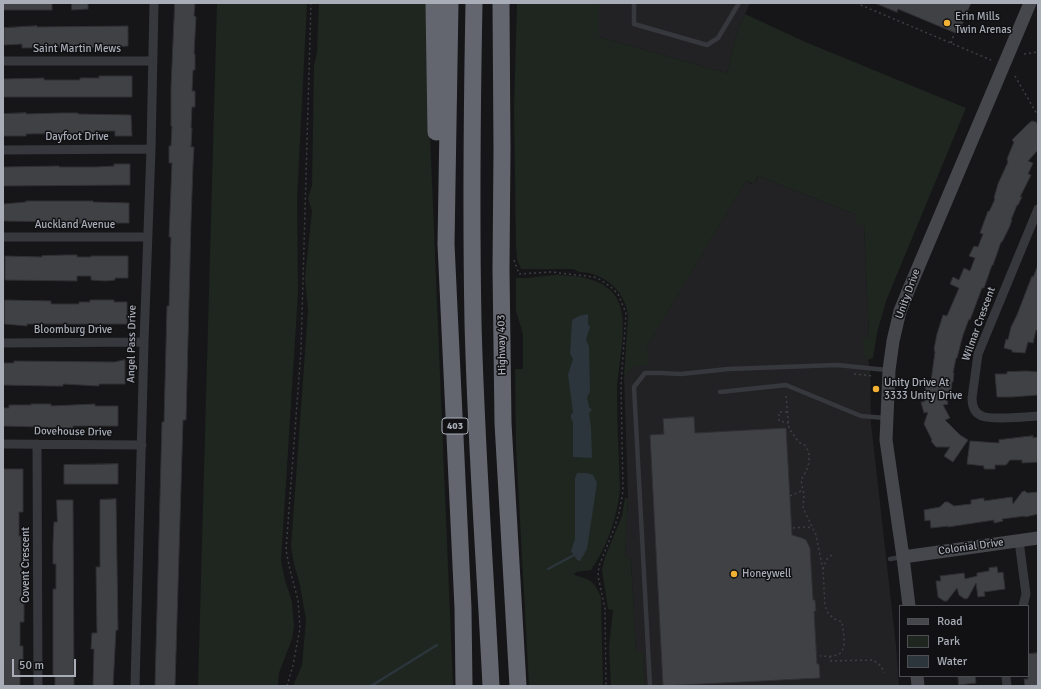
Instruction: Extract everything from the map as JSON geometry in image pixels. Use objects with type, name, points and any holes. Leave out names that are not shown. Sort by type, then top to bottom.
[{"type":"highway","points":[[434,3],[437,190],[446,244]]},
{"type":"highway","name":"403","points":[[450,3],[446,244],[463,608],[464,686]]},
{"type":"highway","points":[[474,3],[471,120],[473,321],[491,686]]},
{"type":"highway","name":"Highway 403","points":[[501,3],[501,269],[503,423],[518,686]]},
{"type":"street","name":"Angel Pass Drive","points":[[135,686],[154,3]]},
{"type":"street","name":"Unity Drive","points":[[909,605],[886,440],[889,370],[893,341],[900,312],[909,289],[1030,3]]},
{"type":"street","name":"Saint Martin Mews","points":[[3,61],[152,61]]},
{"type":"street","name":"Dayfoot Drive","points":[[3,150],[151,149]]},
{"type":"street","name":"Wilmar Crescent","points":[[1038,209],[978,354],[972,403],[977,413],[986,418],[1038,416]]},
{"type":"street","name":"Auckland Avenue","points":[[3,237],[147,237]]},
{"type":"street","name":"Bloomburg Drive","points":[[3,343],[144,342]]},
{"type":"street","name":"Dovehouse Drive","points":[[3,444],[142,445]]},
{"type":"street","name":"Covent Crescent","points":[[37,444],[38,686]]},
{"type":"street","name":"Colonial Drive","points":[[903,557],[1038,538]]},
{"type":"street","points":[[1019,540],[1026,594],[1023,605]]},
{"type":"lane","points":[[634,3],[634,24],[706,45],[718,38],[739,3]]},
{"type":"lane","points":[[650,686],[634,387],[645,373],[681,374],[728,369],[837,365],[889,370]]},
{"type":"lane","points":[[720,392],[786,385],[861,416],[887,418]]},
{"type":"lane","points":[[890,559],[903,557]]},
{"type":"path","points":[[287,686],[293,665],[300,628],[298,600],[286,550],[301,350],[311,3]]},
{"type":"path","points":[[856,3],[991,60]]},
{"type":"path","points":[[951,43],[954,34]]},
{"type":"path","points":[[1024,54],[1038,52]]},
{"type":"path","points":[[1015,76],[1038,116]]},
{"type":"path","points":[[513,259],[519,274],[551,272],[570,273],[594,277],[601,280],[618,294],[626,313],[621,385],[623,491],[619,513],[600,566],[598,576],[604,609],[606,686]]},
{"type":"path","points":[[786,396],[789,429],[806,447],[808,452],[808,470],[801,480],[804,495],[803,508],[816,535],[823,570],[825,606],[828,613],[834,619],[842,622],[842,652],[837,656],[820,656]]},
{"type":"path","points":[[787,412],[779,412],[779,421],[788,423]]},
{"type":"path","points":[[790,496],[803,490]]},
{"type":"path","points":[[793,528],[813,528]]},
{"type":"path","points":[[823,570],[827,558],[833,554]]},
{"type":"path","points":[[830,656],[830,661],[873,660],[881,666],[884,673]]},
{"type":"shaded area","points":[[599,3],[750,3],[737,33],[727,73],[599,37]]},
{"type":"shaded area","points":[[758,176],[857,215],[858,225],[864,225],[869,338],[864,354],[868,360],[870,368],[871,423],[896,646],[899,686],[645,686],[643,652],[636,652],[631,560],[625,556],[628,498],[624,376],[635,366],[746,181],[751,184],[756,182]]},
{"type":"green space","points":[[217,3],[307,3],[297,199],[298,293],[281,561],[292,602],[294,626],[292,639],[279,673],[278,686],[198,686]]},
{"type":"green space","points":[[319,3],[427,3],[428,87],[453,686],[293,686],[302,665],[306,620],[291,547],[308,310],[305,278],[312,211],[308,198],[312,186],[314,66],[317,52]]},
{"type":"green space","points":[[517,3],[599,3],[599,37],[727,73],[737,33],[745,14],[803,41],[966,108],[886,301],[877,333],[873,358],[868,360],[864,355],[863,338],[869,337],[864,225],[858,225],[855,221],[857,215],[758,176],[754,184],[746,181],[646,348],[648,350],[649,365],[635,366],[624,376],[628,315],[624,300],[615,288],[597,275],[579,272],[574,269],[521,269],[517,259],[514,108]]},
{"type":"green space","points":[[556,275],[581,277],[604,286],[616,297],[622,318],[623,331],[617,393],[620,490],[619,501],[614,522],[597,561],[591,570],[576,572],[574,575],[584,578],[594,584],[601,597],[603,686],[529,686],[516,446],[515,369],[523,369],[523,334],[516,311],[516,278]]},
{"type":"green space","points":[[625,498],[628,498],[625,556],[631,560],[636,652],[643,652],[645,686],[611,686],[609,647],[613,610],[608,609],[602,570],[605,557],[622,516]]},
{"type":"water","points":[[588,314],[588,324],[590,327],[586,340],[589,346],[590,392],[587,397],[589,407],[592,410],[589,413],[592,458],[573,457],[573,422],[571,419],[571,414],[573,413],[568,375],[573,359],[570,354],[572,320],[579,316]]},
{"type":"water","points":[[577,473],[587,473],[593,475],[597,483],[587,549],[580,561],[577,560],[571,551],[575,539],[575,478]]},
{"type":"building","points":[[3,3],[52,3],[52,10],[3,10]]},
{"type":"building","points":[[72,3],[88,3],[88,9],[72,10]]},
{"type":"building","points":[[175,3],[195,3],[195,70],[193,70],[192,91],[195,91],[195,107],[192,107],[191,128],[191,147],[194,147],[186,420],[183,420],[175,686],[155,686],[162,422],[164,422],[167,306],[169,306],[171,237],[169,237],[172,163],[169,163],[169,146],[171,146],[172,126],[171,88]]},
{"type":"building","name":"Erin Mills Twin Arenas","points":[[875,3],[971,3],[958,34],[898,9],[897,12]]},
{"type":"building","points":[[37,26],[128,26],[128,46],[92,48],[22,48],[22,44],[4,45],[4,28]]},
{"type":"building","points":[[99,76],[132,76],[132,97],[3,97],[3,79],[44,78],[44,80],[80,80],[80,78],[99,78]]},
{"type":"building","points":[[3,114],[131,115],[132,136],[115,136],[115,131],[95,131],[95,133],[26,134],[26,136],[3,136]]},
{"type":"building","points":[[1032,121],[1036,122],[1038,125],[1038,150],[1028,161],[1033,163],[1028,174],[1031,175],[1020,197],[1022,197],[1017,205],[1009,228],[1001,242],[984,288],[982,288],[963,335],[956,358],[951,392],[945,391],[948,404],[943,405],[950,418],[945,420],[960,435],[968,440],[953,462],[944,456],[950,447],[936,447],[931,441],[932,440],[924,424],[928,412],[924,413],[921,402],[924,402],[926,381],[931,381],[935,352],[934,349],[943,315],[947,316],[959,288],[950,284],[953,277],[959,280],[964,268],[970,271],[975,258],[969,256],[974,246],[978,247],[983,234],[980,233],[988,211],[989,212],[995,199],[998,184],[1008,162],[1007,159],[1014,142],[1012,140]]},
{"type":"building","points":[[114,164],[130,164],[130,185],[3,186],[3,167],[96,167],[114,166]]},
{"type":"building","points":[[26,201],[93,201],[129,203],[129,223],[93,221],[93,223],[60,224],[60,222],[3,221],[3,204]]},
{"type":"building","points":[[77,255],[77,257],[128,256],[128,278],[115,278],[115,280],[105,281],[91,280],[91,276],[77,276],[77,281],[5,280],[5,256],[42,257]]},
{"type":"building","points":[[1038,265],[1038,331],[1036,330],[1033,343],[1028,342],[1025,353],[1012,352],[1012,350],[1004,348],[1006,339],[1008,340],[1011,327]]},
{"type":"building","points":[[5,300],[51,301],[51,304],[79,304],[79,302],[90,302],[90,300],[114,300],[114,302],[127,302],[127,324],[27,324],[27,326],[5,324]]},
{"type":"building","points":[[125,360],[125,384],[99,384],[99,386],[63,384],[63,386],[3,385],[3,363],[14,363],[14,361],[114,362]]},
{"type":"building","points":[[1027,371],[1038,372],[1038,395],[997,397],[995,374]]},
{"type":"building","points":[[51,404],[51,406],[95,404],[95,406],[118,406],[118,426],[73,426],[73,428],[3,426],[3,408],[9,408],[9,405]]},
{"type":"building","name":"Honeywell","points":[[694,417],[695,433],[786,428],[792,535],[806,540],[810,548],[813,600],[815,600],[816,611],[814,611],[817,664],[819,664],[820,678],[663,686],[650,435],[664,434],[663,419]]},
{"type":"building","points":[[1033,436],[1033,438],[1038,437],[1038,462],[1022,463],[1022,460],[1010,460],[1006,465],[995,465],[995,469],[984,469],[984,466],[967,464],[970,441],[999,443],[999,440]]},
{"type":"building","points":[[118,464],[118,484],[64,484],[64,465]]},
{"type":"building","points":[[3,469],[23,469],[23,512],[19,512],[22,602],[24,602],[24,622],[20,622],[20,646],[23,646],[23,666],[20,666],[20,686],[4,686]]},
{"type":"building","points":[[1025,491],[1027,493],[1038,492],[1038,514],[1002,519],[1003,521],[994,523],[994,520],[948,527],[931,528],[930,520],[925,521],[924,510],[940,507],[945,502],[948,502],[954,506],[971,504],[971,500],[984,498],[984,501],[1012,497],[1013,504],[1022,492]]},
{"type":"building","points":[[116,499],[118,630],[116,630],[113,686],[93,686],[94,649],[91,649],[92,633],[97,633],[96,567],[100,567],[100,500]]},
{"type":"building","points":[[57,500],[73,500],[74,686],[55,686],[55,675],[53,675],[53,589],[56,589],[56,564],[53,564],[53,544],[54,522],[57,522]]},
{"type":"building","points":[[997,567],[998,573],[1003,572],[1005,589],[984,592],[985,596],[978,597],[976,583],[968,598],[965,599],[959,595],[957,588],[947,601],[944,601],[938,597],[936,581],[941,581],[940,576],[964,573],[965,579],[977,576],[977,573],[989,571],[989,568]]},
{"type":"building","points":[[1038,653],[1038,686],[1025,686],[1024,679],[1028,679],[1029,677],[1029,654]]},
{"type":"building","points":[[958,677],[975,677],[976,683],[959,685]]},
{"type":"waterway","points":[[548,569],[576,554]]},
{"type":"waterway","points":[[371,686],[437,645]]},
{"type":"place","name":"Erin Mills Twin Arenas","points":[[947,23]]},
{"type":"place","name":"Unity Drive At 3333 Unity Drive","points":[[876,389]]},
{"type":"place","name":"Honeywell","points":[[734,574]]}]
